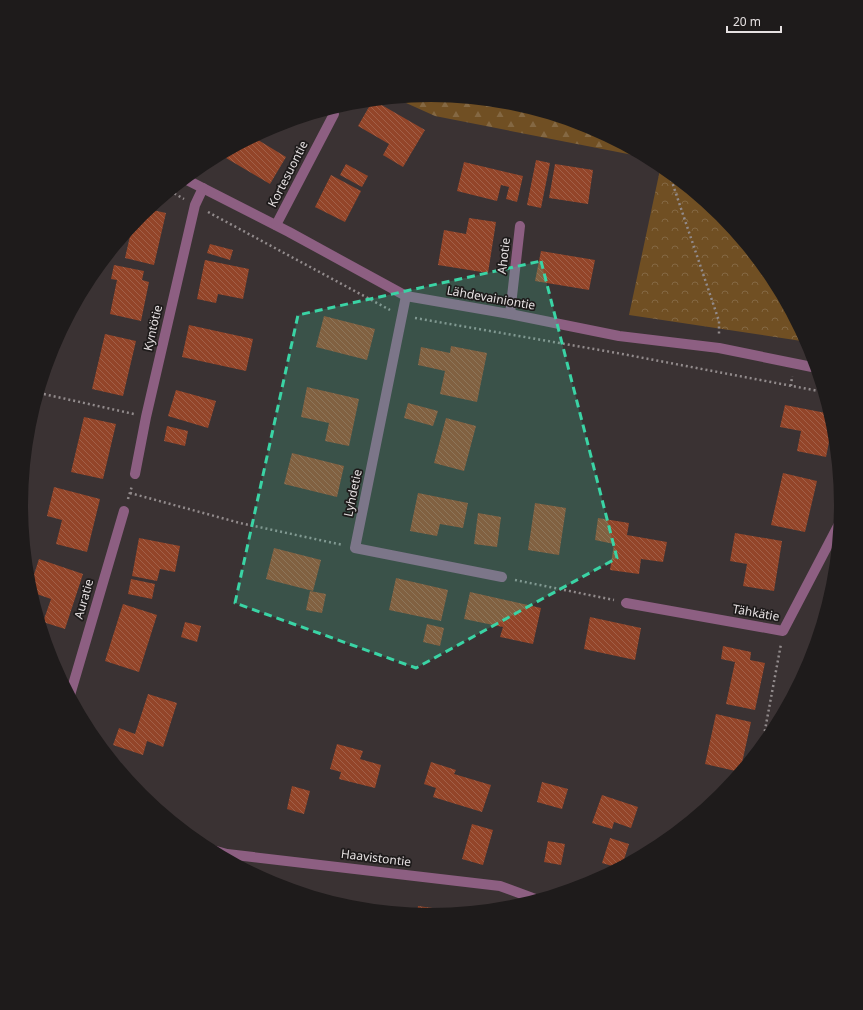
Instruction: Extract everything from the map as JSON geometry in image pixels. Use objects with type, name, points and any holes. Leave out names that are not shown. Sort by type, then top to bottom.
[{"type":"street","name":"Kortesuontie","points":[[276,225],[334,114]]},
{"type":"street","name":"Lähdevainiontie","points":[[191,181],[276,225],[406,296],[510,314],[619,336],[719,348],[811,367]]},
{"type":"street","name":"Kyntötie","points":[[135,474],[146,417],[195,205],[203,188]]},
{"type":"street","name":"Ahotie","points":[[510,314],[520,226]]},
{"type":"street","name":"Lyhdetie","points":[[355,548],[406,296]]},
{"type":"street","name":"Auratie","points":[[72,687],[124,511]]},
{"type":"street","name":"Tähkätie","points":[[626,603],[783,631],[834,534]]},
{"type":"street","points":[[355,548],[502,577]]},
{"type":"street","name":"Haavistontie","points":[[231,854],[500,886],[529,897]]},
{"type":"path","points":[[672,181],[719,321],[719,348]]},
{"type":"path","points":[[44,394],[146,417]]},
{"type":"path","points":[[124,511],[135,474]]},
{"type":"path","points":[[130,494],[240,523],[355,548]]},
{"type":"path","points":[[502,577],[626,603]]},
{"type":"path","points":[[764,733],[783,631]]},
{"type":"highlighted area","points":[[541,261],[617,558],[416,668],[235,603],[298,315]]},
{"type":"green space","points":[[404,102],[458,102],[510,109],[536,115],[586,132],[630,154],[435,116]]},
{"type":"green space","points":[[659,172],[698,202],[735,239],[752,259],[781,303],[799,341],[629,315]]},
{"type":"building","points":[[381,105],[425,130],[403,167],[383,155],[389,144],[358,126],[369,106]]},
{"type":"building","points":[[259,140],[286,157],[270,184],[226,158]]},
{"type":"building","points":[[536,160],[550,163],[541,208],[527,205]]},
{"type":"building","points":[[464,162],[523,176],[517,202],[506,199],[509,187],[501,185],[497,201],[457,191]]},
{"type":"building","points":[[346,164],[368,176],[362,187],[340,175]]},
{"type":"building","points":[[555,164],[593,170],[588,204],[549,198]]},
{"type":"building","points":[[331,175],[361,191],[345,222],[315,207]]},
{"type":"building","points":[[156,211],[166,213],[154,265],[125,258],[130,237]]},
{"type":"building","points":[[469,218],[496,222],[488,273],[438,265],[444,230],[466,234]]},
{"type":"building","points":[[210,244],[233,250],[230,260],[207,253]]},
{"type":"building","points":[[541,251],[595,260],[589,290],[535,281]]},
{"type":"building","points":[[205,260],[249,269],[243,299],[218,294],[216,303],[197,299]]},
{"type":"building","points":[[114,265],[144,271],[142,280],[149,282],[141,321],[110,314],[117,280],[111,279]]},
{"type":"building","points":[[324,316],[375,329],[367,360],[316,347]]},
{"type":"building","points":[[189,325],[253,339],[246,371],[182,357]]},
{"type":"building","points":[[105,334],[136,341],[123,396],[92,389]]},
{"type":"building","points":[[451,346],[487,353],[477,402],[440,394],[445,371],[418,365],[421,347],[450,353]]},
{"type":"building","points":[[307,387],[359,399],[349,446],[325,441],[329,423],[301,417]]},
{"type":"building","points":[[176,390],[216,401],[208,428],[168,416]]},
{"type":"building","points":[[408,403],[438,411],[433,426],[404,418]]},
{"type":"building","points":[[785,405],[824,413],[830,439],[826,457],[797,451],[801,431],[780,427]]},
{"type":"building","points":[[84,417],[116,424],[103,479],[71,472]]},
{"type":"building","points":[[446,418],[476,426],[464,471],[434,463]]},
{"type":"building","points":[[167,426],[188,431],[185,446],[164,441]]},
{"type":"building","points":[[292,453],[344,466],[337,497],[284,484]]},
{"type":"building","points":[[783,473],[817,481],[805,532],[771,525]]},
{"type":"building","points":[[54,487],[100,499],[87,552],[56,544],[62,520],[47,516]]},
{"type":"building","points":[[418,493],[468,503],[463,528],[440,524],[437,536],[410,531]]},
{"type":"building","points":[[535,503],[566,508],[559,555],[528,550]]},
{"type":"building","points":[[478,513],[501,517],[497,547],[474,544]]},
{"type":"building","points":[[598,518],[629,523],[627,535],[667,542],[663,562],[641,559],[639,574],[610,570],[614,544],[595,540]]},
{"type":"building","points":[[735,533],[782,541],[774,591],[743,586],[747,564],[730,561]]},
{"type":"building","points":[[139,538],[180,546],[175,572],[160,569],[157,581],[132,576]]},
{"type":"building","points":[[274,548],[321,560],[313,591],[266,579]]},
{"type":"building","points":[[39,559],[83,574],[65,629],[46,623],[44,618],[51,599],[39,595],[34,574]]},
{"type":"building","points":[[396,578],[448,590],[441,621],[389,610]]},
{"type":"building","points":[[131,579],[155,584],[152,599],[128,594]]},
{"type":"building","points":[[310,591],[326,594],[322,613],[306,610]]},
{"type":"building","points":[[470,592],[541,608],[533,644],[500,637],[503,627],[464,619]]},
{"type":"building","points":[[123,604],[157,615],[139,672],[105,661]]},
{"type":"building","points":[[590,617],[641,628],[635,660],[584,649]]},
{"type":"building","points":[[185,622],[201,626],[197,642],[181,637]]},
{"type":"building","points":[[427,624],[444,628],[440,646],[423,642]]},
{"type":"building","points":[[723,646],[751,652],[750,660],[765,663],[755,710],[726,704],[735,662],[721,659]]},
{"type":"building","points":[[148,694],[177,703],[163,747],[147,741],[143,755],[113,745],[119,728],[135,734]]},
{"type":"building","points":[[716,714],[751,722],[742,763],[735,771],[705,764]]},
{"type":"building","points":[[337,744],[363,751],[360,759],[381,765],[375,788],[339,779],[341,772],[330,769]]},
{"type":"building","points":[[431,762],[456,770],[454,774],[491,785],[482,812],[433,797],[436,788],[424,784]]},
{"type":"building","points":[[542,782],[568,789],[562,809],[537,802]]},
{"type":"building","points":[[292,786],[310,791],[304,814],[287,809]]},
{"type":"building","points":[[602,795],[638,807],[631,828],[614,822],[612,829],[592,823]]},
{"type":"building","points":[[472,824],[493,830],[483,865],[462,859]]},
{"type":"building","points":[[610,838],[629,844],[624,859],[612,866],[602,863]]},
{"type":"building","points":[[548,841],[565,844],[561,865],[544,862]]},
{"type":"building","points":[[418,906],[432,908],[432,908],[418,908]]}]
